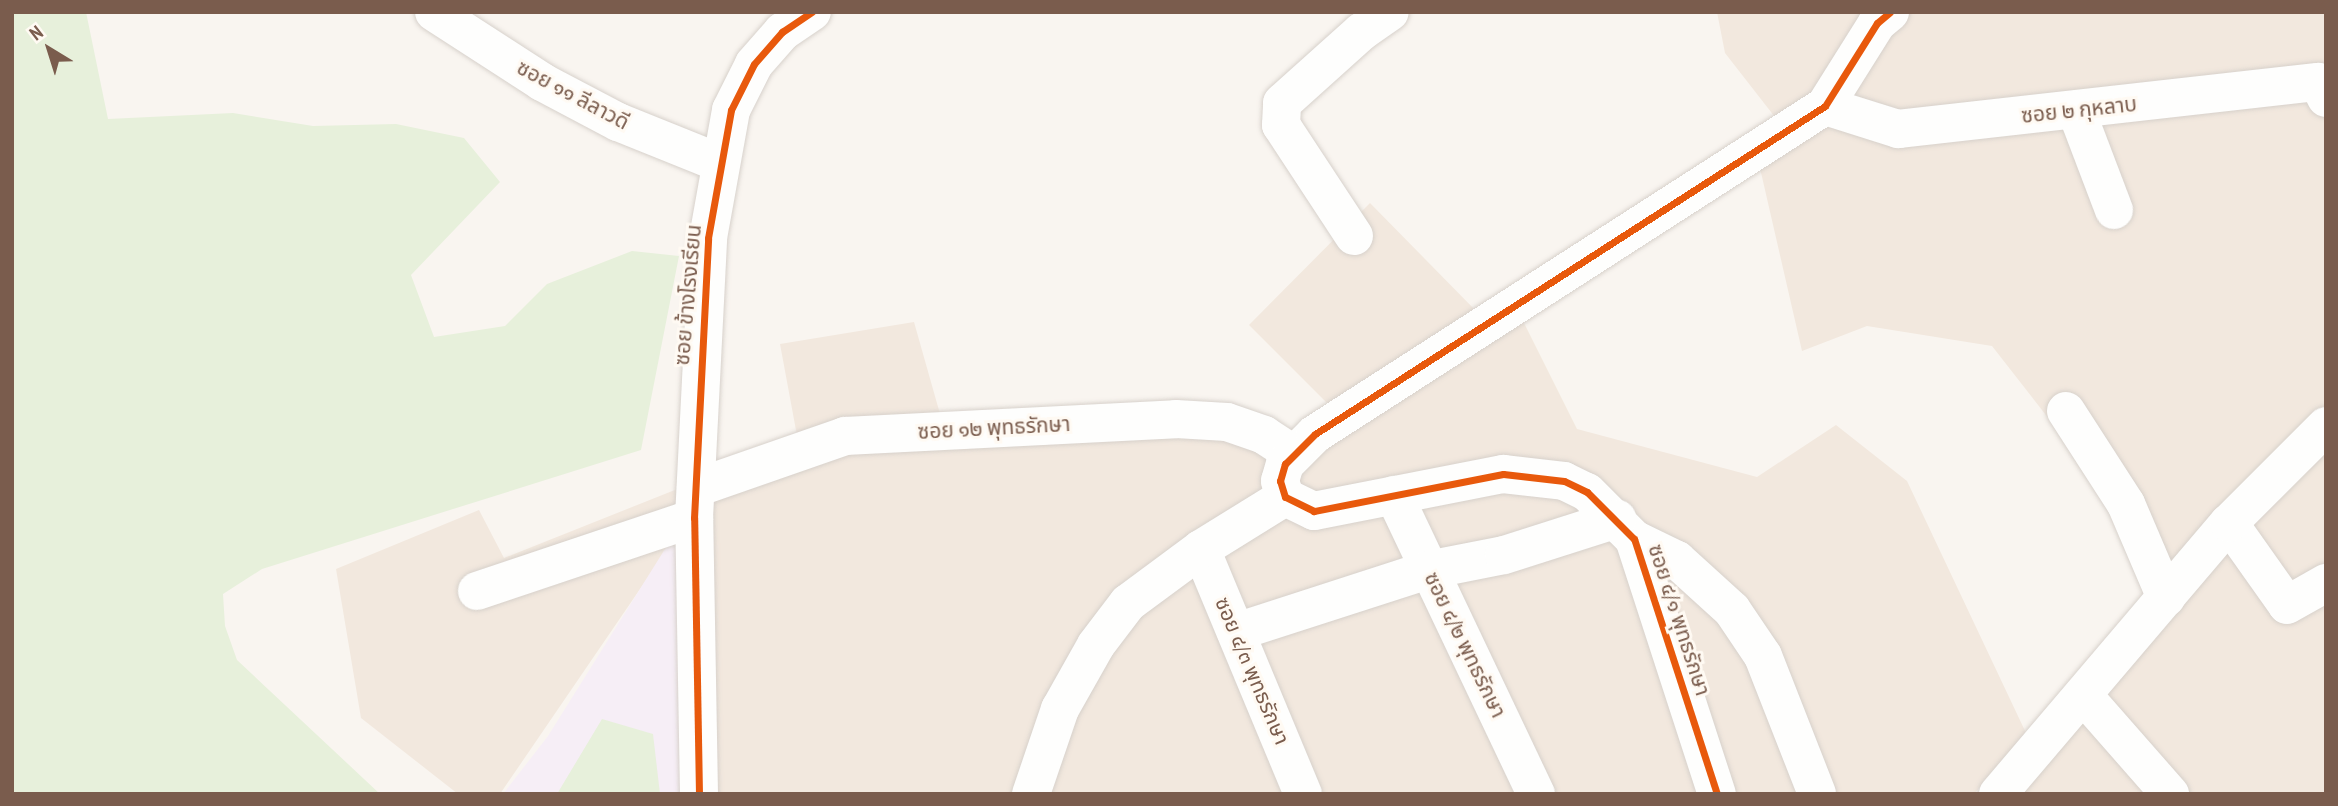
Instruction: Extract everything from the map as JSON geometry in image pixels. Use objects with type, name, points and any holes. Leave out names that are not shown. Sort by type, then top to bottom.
[{"type":"street","name":"ซอย ข้างโรงเรียน","points":[[699,794],[695,503],[706,266],[720,163],[731,110],[754,64],[782,32],[812,12]]},
{"type":"street","points":[[1354,236],[1281,125],[1282,103],[1361,32],[1390,12]]},
{"type":"street","points":[[1031,794],[1060,709],[1096,645],[1128,603],[1201,549],[1285,497],[1280,481],[1293,454],[1315,433],[1825,106],[1877,23],[1890,12]]},
{"type":"street","name":"ซอย ๑๑ ลีลาวดี","points":[[458,18],[542,82],[618,122],[720,163]]},
{"type":"street","name":"ซอย ๒ กุหลาบ","points":[[1825,106],[1898,129],[2318,82],[2326,98]]},
{"type":"street","points":[[2076,110],[2114,210]]},
{"type":"street","points":[[2066,411],[2126,504],[2166,597]]},
{"type":"street","name":"ซอย ๑๒ พุทธรักษา","points":[[477,591],[695,503],[845,436],[1177,418],[1227,422],[1265,435],[1293,454]]},
{"type":"street","points":[[1998,794],[2230,523],[2326,426]]},
{"type":"street","name":"ซอย ๔/๑ พุทธรักษา","points":[[1285,497],[1296,507],[1314,511],[1503,474],[1534,475],[1587,492],[1626,529],[1717,794]]},
{"type":"street","name":"ซอย ๔/๒ พุทธรักษา","points":[[1394,495],[1536,794]]},
{"type":"street","points":[[2230,523],[2287,605],[2326,583]]},
{"type":"street","points":[[1236,632],[1429,570],[1626,529],[1677,559],[1732,610],[1763,656],[1817,794]]},
{"type":"street","name":"ซอย ๔/๓ พุทธรักษา","points":[[1201,549],[1303,794]]},
{"type":"street","points":[[2083,695],[2170,794]]},
{"type":"shaded area","points":[[1717,12],[2326,12],[2326,409],[2152,598],[2116,505],[1992,346],[1867,326],[1802,351],[1754,142],[1778,121],[1725,53]]},
{"type":"shaded area","points":[[1370,203],[1479,314],[1509,293],[1577,429],[1757,477],[1836,425],[1907,481],[2026,733],[1974,794],[711,794],[651,573],[500,794],[458,794],[361,718],[336,569],[479,510],[504,558],[798,441],[780,344],[914,322],[942,421],[1288,439],[1330,406],[1249,325]]},
{"type":"shaded area","points":[[2326,449],[2326,794],[2012,794],[2254,514]]},
{"type":"shaded area","points":[[680,525],[687,794],[503,794],[548,736]]},
{"type":"green space","points":[[12,12],[86,12],[108,119],[233,113],[313,126],[396,124],[464,138],[500,182],[411,275],[434,337],[505,326],[547,284],[632,251],[679,256],[641,450],[262,569],[223,594],[225,626],[237,660],[380,794],[12,794]]},
{"type":"green space","points":[[602,719],[653,734],[660,794],[557,794]]},
{"type":"cycle path","points":[[699,794],[694,518],[708,238],[731,110],[754,64],[782,32],[812,12]]},
{"type":"cycle path","points":[[1717,794],[1634,539],[1587,492],[1564,481],[1503,474],[1314,511],[1285,497],[1280,481],[1285,464],[1315,434],[1825,106],[1877,23],[1890,12]]}]
